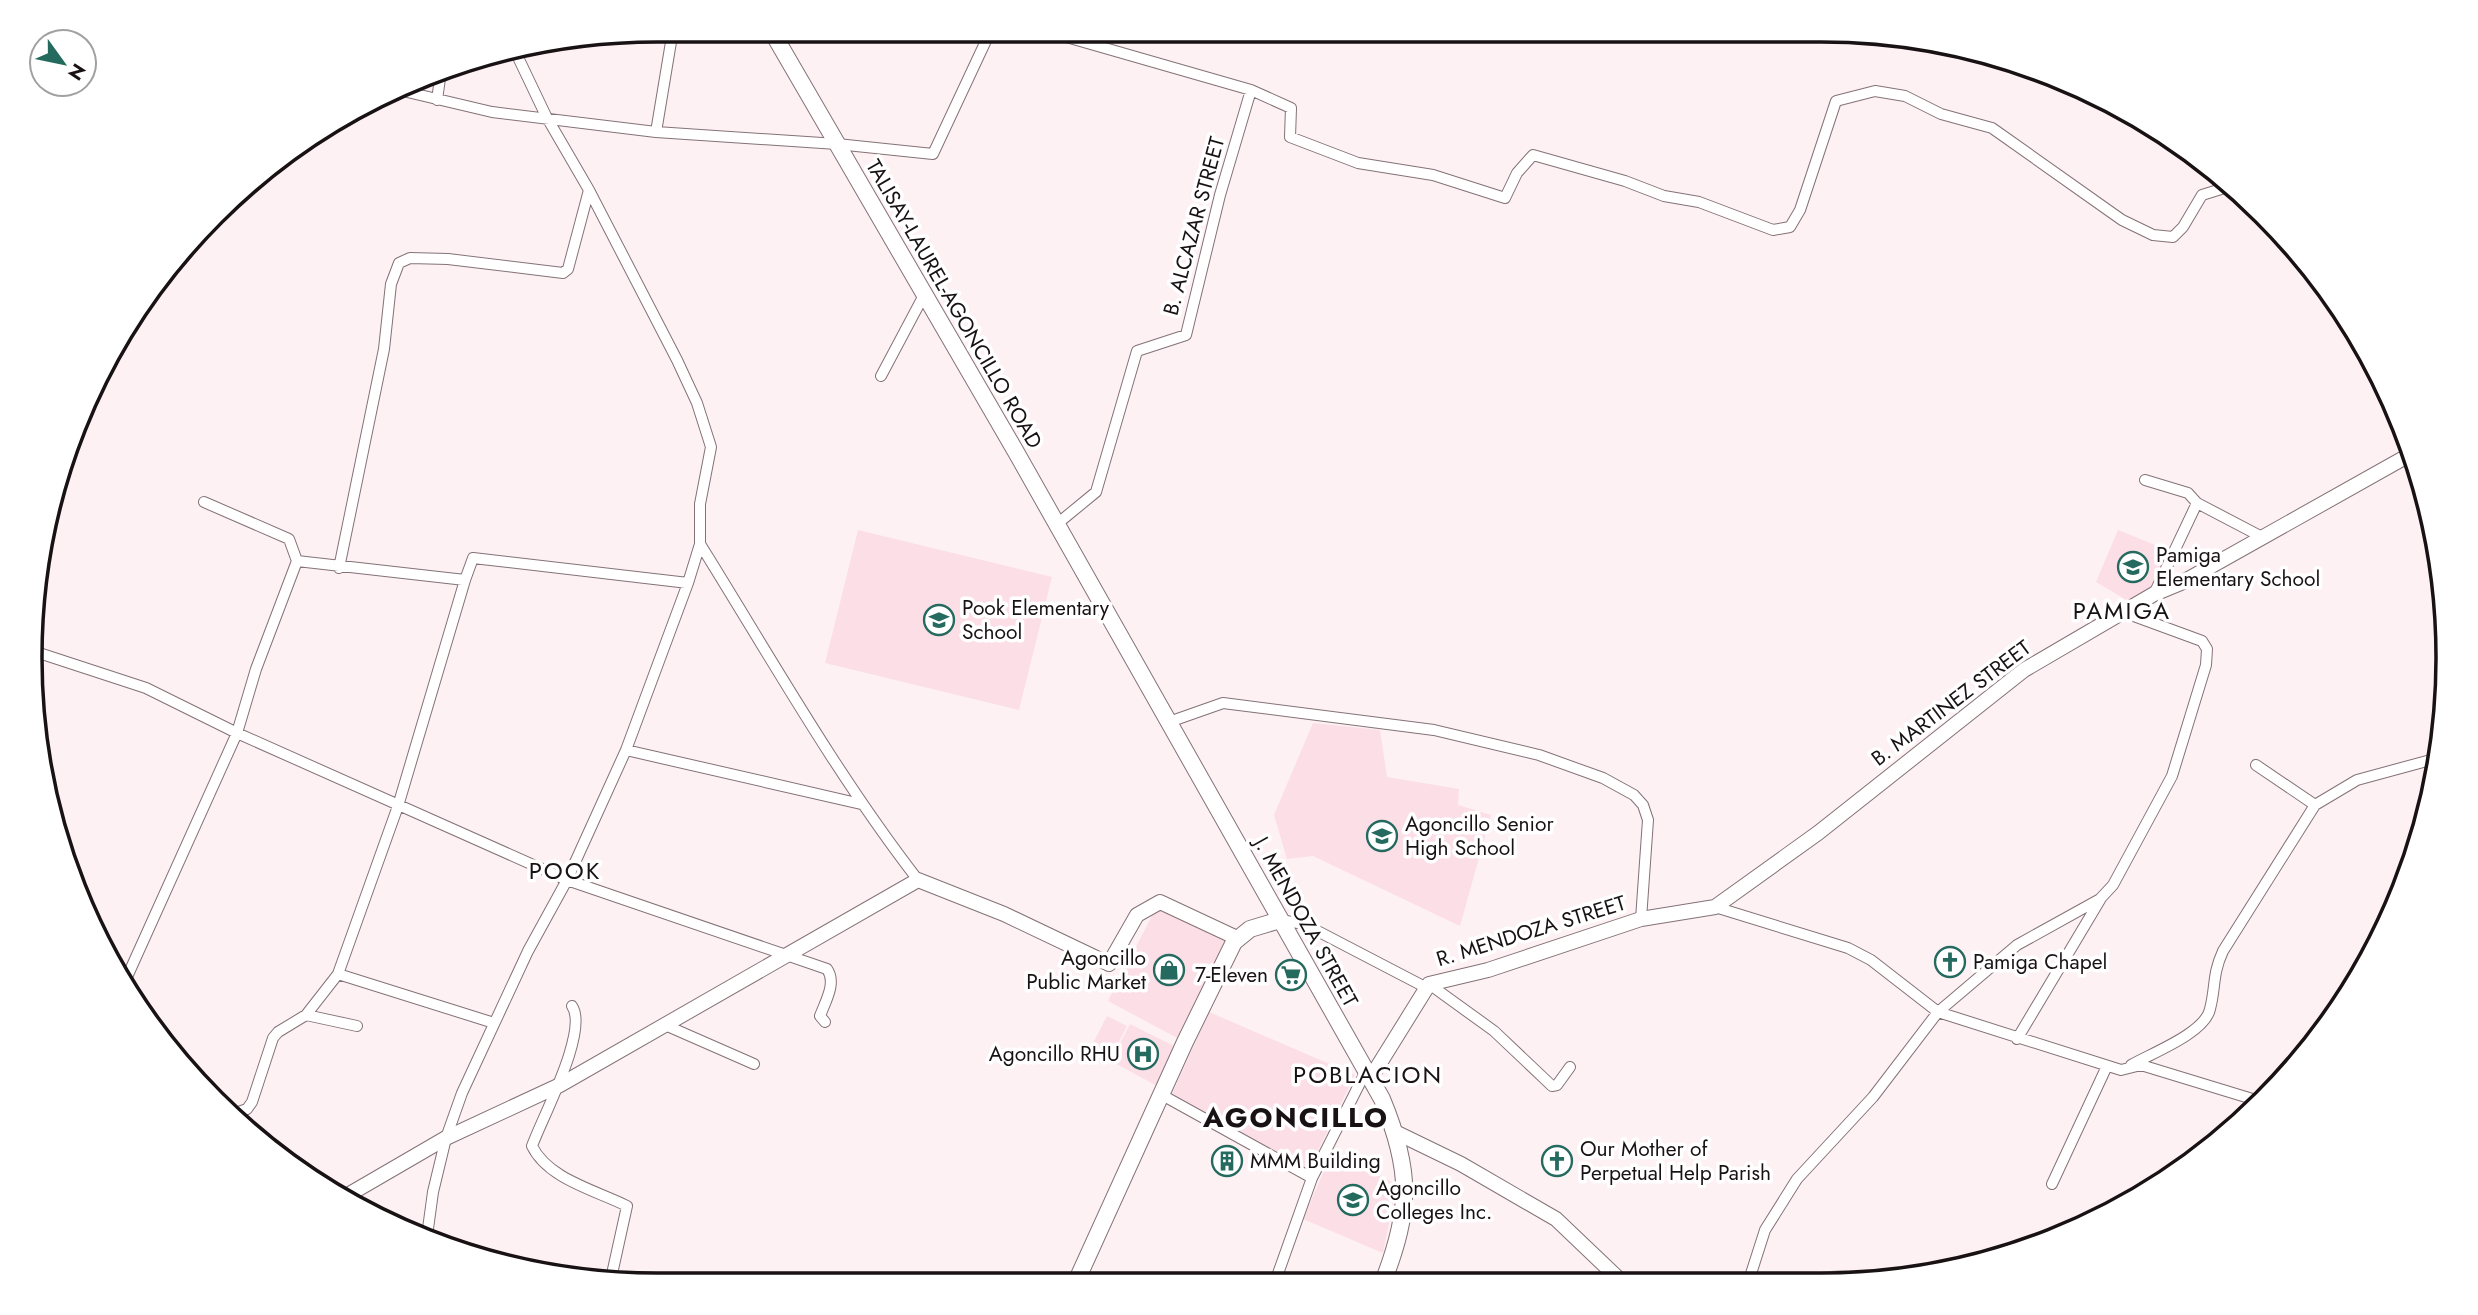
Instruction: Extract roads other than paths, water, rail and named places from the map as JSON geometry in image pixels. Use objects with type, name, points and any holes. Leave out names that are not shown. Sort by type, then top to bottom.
[{"type":"main road","name":"TALISAY-LAUREL-AGONCILLO ROAD","points":[[778,42],[1100,601]]},
{"type":"main road","name":"J. MENDOZA STREET","points":[[1100,601],[1368,1075],[1395,1132],[1405,1180],[1404,1217],[1385,1273]]},
{"type":"main road","points":[[1081,1273],[1237,938],[1250,929],[1280,920]]},
{"type":"street","points":[[656,132],[671,42]]},
{"type":"street","points":[[412,93],[492,112],[546,116],[656,132],[837,144],[933,154],[985,42]]},
{"type":"street","points":[[1084,42],[1251,90],[1290,108],[1290,136],[1358,163],[1433,175],[1505,198],[1517,173],[1533,155],[1625,181],[1664,196],[1699,202],[1773,230],[1790,227],[1800,210],[1836,101],[1875,91],[1905,96],[1941,114],[1992,128],[2122,220],[2153,235],[2173,237],[2183,227],[2202,195],[2219,190]]},
{"type":"street","points":[[428,1228],[433,1192],[446,1138],[494,1023],[567,880],[626,750],[688,583],[700,544],[700,504],[711,447],[701,414],[677,360],[589,190],[546,116],[519,58]]},
{"type":"street","points":[[437,100],[439,83]]},
{"type":"street","name":"B. ALCAZAR STREET","points":[[1057,524],[1096,492],[1136,351],[1186,335],[1220,195],[1251,90]]},
{"type":"street","points":[[339,568],[384,348],[391,284],[400,263],[410,258],[448,259],[562,273],[568,269],[589,190]]},
{"type":"street","points":[[881,376],[924,295]]},
{"type":"street","name":"B. MARTINEZ STREET","points":[[1715,907],[1818,832],[2024,670],[2154,594],[2183,582],[2403,459]]},
{"type":"street","points":[[2145,480],[2188,492],[2197,503],[2262,537]]},
{"type":"street","points":[[129,973],[237,733],[256,669],[298,561],[293,543],[289,539],[204,502]]},
{"type":"street","points":[[2154,594],[2197,503]]},
{"type":"street","points":[[700,544],[861,804],[918,880],[1004,914],[1109,964],[1137,915],[1160,902],[1237,938]]},
{"type":"street","points":[[241,1110],[252,1102],[278,1032],[306,1015],[338,974],[398,806],[473,558],[688,583]]},
{"type":"street","points":[[298,561],[339,568],[465,580]]},
{"type":"street","points":[[2017,1039],[2100,900],[2113,885],[2172,776],[2206,665],[2207,649],[2202,641],[2123,612]]},
{"type":"street","points":[[42,654],[146,688],[237,733],[567,880],[827,969],[832,975],[831,987],[820,1016],[825,1022]]},
{"type":"street","points":[[1169,722],[1223,702],[1271,707],[1434,730],[1539,755],[1603,778],[1634,795],[1643,805],[1648,820],[1642,919]]},
{"type":"street","points":[[626,750],[861,804]]},
{"type":"street","points":[[2121,1070],[2200,1027],[2212,1002],[2213,972],[2223,951],[2315,805],[2357,780],[2427,761]]},
{"type":"street","points":[[2256,765],[2315,805]]},
{"type":"street","points":[[352,1192],[446,1138],[560,1085],[918,880]]},
{"type":"street","points":[[1751,1273],[1765,1230],[1797,1179],[1873,1097],[1938,1012],[2017,945],[2100,900]]},
{"type":"street","points":[[1715,907],[1848,948],[1871,960],[1938,1012],[2121,1070],[2141,1065],[2250,1098]]},
{"type":"street","name":"R. MENDOZA STREET","points":[[1278,1273],[1312,1178],[1368,1075],[1427,985],[1488,970],[1642,919],[1715,907]]},
{"type":"street","points":[[1280,920],[1304,924],[1427,985],[1494,1031],[1552,1086],[1558,1084],[1570,1066]]},
{"type":"street","points":[[338,974],[494,1023]]},
{"type":"street","points":[[572,1006],[577,1019],[560,1085],[532,1146],[539,1160],[552,1171],[627,1206],[613,1272]]},
{"type":"street","points":[[306,1015],[357,1026]]},
{"type":"street","points":[[665,1026],[754,1064]]},
{"type":"street","points":[[2052,1184],[2107,1066]]},
{"type":"street","points":[[1162,1095],[1312,1178]]},
{"type":"street","points":[[1395,1132],[1461,1164],[1556,1219],[1612,1273]]},
{"type":"place","name":"Pamiga Elementary School","points":[[2133,567]]},
{"type":"place","name":"Pook Elementary School","points":[[939,620]]},
{"type":"place","name":"Agoncillo Senior High School","points":[[1382,836]]},
{"type":"place","name":"Pamiga Chapel","points":[[1950,962]]},
{"type":"place","name":"Agoncillo Public Market","points":[[1169,970]]},
{"type":"place","name":"7-Eleven","points":[[1291,975]]},
{"type":"place","name":"Agoncillo RHU","points":[[1143,1054]]},
{"type":"place","name":"MMM Building","points":[[1227,1161]]},
{"type":"place","name":"Our Mother of Perpetual Help Parish","points":[[1557,1161]]},
{"type":"place","name":"Agoncillo Colleges Inc.","points":[[1353,1200]]},
{"type":"district","name":"PAMIGA","points":[[2122,611]]},
{"type":"district","name":"POOK","points":[[565,871]]},
{"type":"district","name":"POBLACION","points":[[1368,1075]]},
{"type":"district","name":"AGONCILLO","points":[[1296,1117]]}]
